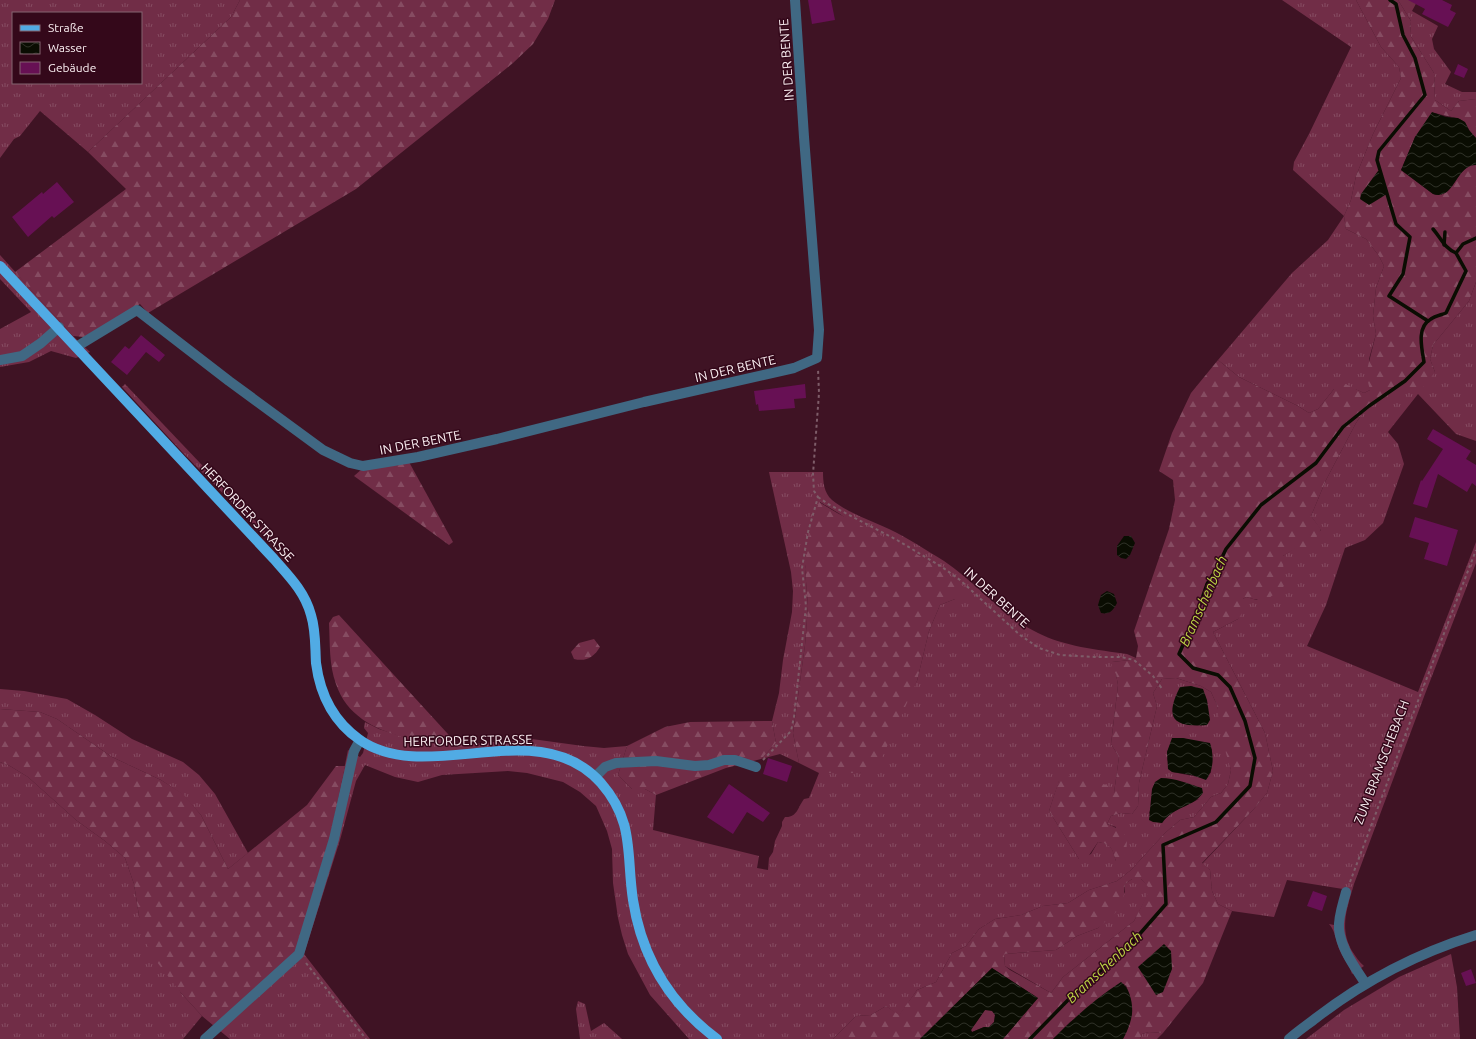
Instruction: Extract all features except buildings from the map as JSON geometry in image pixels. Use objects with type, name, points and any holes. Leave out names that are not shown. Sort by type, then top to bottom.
[{"type":"main road","name":"HERFORDER STRASSE","points":[[0,266],[296,584],[306,601],[312,616],[315,635],[316,663],[320,685],[327,703],[338,719],[360,740],[375,749],[392,754],[407,756],[516,750],[539,752],[572,762],[594,776],[611,795],[619,808],[624,821],[628,838],[633,902],[639,928],[647,952],[657,973],[670,994],[687,1014],[717,1039]]},
{"type":"street","name":"IN DER BENTE","points":[[76,347],[137,310],[229,382],[323,450],[350,463],[363,466],[418,457],[497,439],[644,402],[794,368],[817,358],[819,330],[795,0]]},
{"type":"street","points":[[0,360],[22,356],[59,328]]},
{"type":"street","points":[[205,1039],[299,954],[334,839],[354,751],[360,740]]},
{"type":"street","points":[[594,776],[605,767],[616,763],[656,761],[695,766],[709,765],[724,760],[735,760],[756,767]]},
{"type":"street","points":[[1346,892],[1339,918],[1339,930],[1348,954],[1365,983]]},
{"type":"street","points":[[1289,1039],[1326,1010],[1365,983],[1449,943],[1476,935]]},
{"type":"path","points":[[756,767],[791,731],[795,710],[806,606],[802,568],[808,532],[818,497],[814,491],[813,474],[819,393],[817,358]]},
{"type":"path","name":"IN DER BENTE","points":[[818,497],[828,504],[897,540],[942,567],[960,580],[1020,635],[1039,648],[1060,655],[1121,657],[1134,660],[1143,666],[1153,676],[1163,690]]},
{"type":"path","name":"ZUM BRAMSCHEBACH","points":[[1346,892],[1476,550]]},
{"type":"path","points":[[299,954],[366,1039]]},
{"type":"green space","points":[[0,0],[240,0],[231,17],[88,152],[40,111],[20,136],[14,139],[0,158]]},
{"type":"green space","points":[[240,0],[555,0],[548,19],[533,44],[513,63],[356,189],[148,313],[140,304],[84,337],[73,336],[15,272],[126,189],[88,152],[231,17]]},
{"type":"green space","points":[[1282,0],[1356,0],[1381,47],[1399,67],[1401,78],[1373,134],[1356,176],[1351,200],[1344,216],[1293,170],[1294,162],[1351,47]]},
{"type":"green space","points":[[1356,0],[1398,0],[1411,21],[1410,35],[1434,73],[1435,100],[1451,111],[1459,101],[1476,99],[1476,138],[1472,135],[1463,121],[1435,113],[1415,137],[1401,170],[1433,194],[1440,195],[1451,188],[1464,171],[1469,167],[1476,165],[1476,282],[1469,301],[1433,345],[1430,359],[1435,372],[1418,394],[1404,389],[1402,381],[1368,405],[1356,423],[1326,480],[1311,516],[1321,529],[1308,552],[1299,555],[1296,548],[1283,556],[1284,586],[1271,597],[1266,599],[1258,600],[1246,597],[1243,599],[1247,606],[1238,619],[1213,632],[1265,733],[1273,771],[1267,793],[1253,810],[1202,863],[1210,870],[1212,891],[1218,904],[1232,911],[1203,983],[1163,1033],[1149,1032],[1142,1034],[1140,1039],[1123,1039],[1129,1025],[1131,1012],[1130,1000],[1126,985],[1070,1022],[1053,1039],[1003,1039],[1038,998],[992,968],[920,1039],[833,1039],[856,1016],[871,1015],[886,1006],[899,1015],[917,990],[936,982],[952,953],[966,946],[979,929],[995,919],[1021,915],[1043,906],[1068,903],[1089,890],[1117,881],[1131,870],[1165,833],[1180,820],[1194,817],[1211,797],[1221,793],[1228,784],[1231,770],[1221,736],[1217,705],[1211,692],[1201,686],[1176,678],[1162,679],[1153,693],[1157,706],[1139,783],[1138,806],[1132,814],[1121,813],[1111,816],[1107,824],[1120,830],[1126,837],[1127,847],[1123,861],[1116,861],[1111,848],[1106,844],[1098,842],[1085,861],[1079,859],[1049,811],[1059,780],[1067,776],[1107,785],[1114,793],[1119,757],[1111,744],[1118,685],[1116,674],[1111,668],[1112,662],[1136,658],[1138,646],[1134,631],[1169,529],[1175,500],[1173,480],[1159,471],[1172,433],[1191,393],[1218,360],[1239,377],[1309,413],[1318,409],[1334,389],[1343,383],[1364,393],[1370,390],[1366,374],[1376,334],[1373,316],[1376,288],[1384,266],[1379,256],[1366,239],[1346,229],[1344,216],[1351,200],[1356,176],[1373,134],[1401,78],[1399,67],[1381,47]],"holes":[[[1132,879],[1141,879],[1150,889],[1134,921],[1063,977],[1051,993],[1005,966],[1004,954],[1056,950],[1077,936],[1098,928],[1116,912],[1123,903],[1125,884]]]},
{"type":"green space","points":[[1398,0],[1418,0],[1412,11],[1438,26],[1432,39],[1434,49],[1451,72],[1445,84],[1462,92],[1476,92],[1476,99],[1459,101],[1451,111],[1435,100],[1434,73],[1410,35],[1411,21]]},
{"type":"green space","points":[[1344,216],[1346,229],[1366,239],[1379,256],[1384,266],[1376,288],[1373,316],[1376,334],[1369,359],[1370,390],[1364,393],[1355,389],[1334,389],[1318,409],[1309,413],[1239,377],[1218,360],[1292,273],[1328,240]]},
{"type":"green space","points":[[0,255],[73,336],[90,352],[76,358],[51,351],[29,362],[0,367],[0,329],[31,312],[0,279]]},
{"type":"green space","points":[[1476,282],[1476,441],[1456,434],[1418,394],[1388,432],[1398,444],[1404,464],[1383,523],[1365,540],[1345,548],[1326,605],[1307,646],[1418,692],[1476,542],[1476,563],[1425,694],[1351,893],[1345,926],[1346,934],[1352,951],[1364,966],[1352,974],[1340,951],[1335,934],[1329,924],[1334,925],[1343,889],[1287,880],[1274,917],[1232,911],[1218,904],[1212,891],[1210,870],[1202,864],[1267,793],[1273,771],[1265,733],[1213,632],[1238,619],[1243,599],[1246,597],[1257,600],[1283,568],[1283,556],[1321,530],[1311,516],[1326,480],[1356,423],[1368,405],[1403,381],[1435,372],[1430,359],[1433,345],[1469,301]]},
{"type":"green space","points":[[125,384],[276,543],[274,545],[183,453],[122,387]]},
{"type":"green space","points":[[409,462],[453,542],[449,545],[354,476],[362,469]]},
{"type":"green space","points":[[769,472],[823,472],[826,491],[829,497],[838,505],[903,536],[944,561],[968,579],[1001,609],[1025,626],[1058,641],[1081,647],[1127,654],[1136,658],[1112,662],[1118,685],[1111,744],[1119,757],[1114,793],[1059,781],[1049,811],[1079,859],[1091,854],[1098,842],[1111,847],[1116,861],[1116,827],[1107,824],[1111,816],[1121,813],[1132,814],[1138,806],[1139,783],[1157,706],[1153,693],[1162,679],[1176,678],[1201,686],[1211,692],[1217,705],[1231,770],[1228,784],[1221,793],[1211,797],[1194,817],[1180,820],[1165,833],[1131,870],[1117,881],[1089,890],[1068,903],[1043,906],[1021,915],[995,919],[979,929],[966,946],[952,953],[936,982],[917,990],[899,1016],[886,1006],[871,1015],[856,1016],[833,1039],[689,1039],[650,995],[628,954],[618,918],[613,883],[612,849],[607,831],[596,806],[580,792],[563,782],[527,773],[508,771],[442,775],[418,782],[395,777],[365,765],[356,781],[340,840],[304,954],[370,1039],[230,1039],[214,1026],[330,838],[348,750],[360,757],[363,753],[368,733],[364,728],[365,722],[379,729],[422,743],[458,745],[532,739],[604,748],[627,746],[618,775],[632,789],[645,789],[656,795],[653,830],[759,856],[757,868],[768,870],[769,858],[773,852],[775,841],[782,826],[782,822],[785,817],[795,814],[804,799],[809,798],[819,773],[860,773],[917,681],[929,631],[940,605],[955,599],[840,514],[820,502],[805,569],[808,606],[805,645],[793,733],[799,763],[780,754],[761,759],[776,743],[772,721],[779,693],[783,660],[792,612],[793,591],[791,572]],"holes":[[[1173,738],[1183,738],[1212,749],[1211,773],[1198,777],[1172,772],[1167,759],[1167,752]],[[1199,799],[1174,812],[1162,823],[1149,813],[1151,807]]]},
{"type":"green space","points":[[819,502],[930,562],[964,587],[955,599],[940,605],[929,631],[917,681],[879,764],[860,773],[819,773],[799,763],[793,733],[805,645],[808,606],[805,569],[810,533]]},
{"type":"green space","points":[[339,615],[458,745],[424,743],[392,734],[372,725],[354,712],[341,695],[332,669],[329,623],[333,617]]},
{"type":"green space","points":[[594,639],[600,647],[595,654],[582,660],[574,659],[571,652],[579,643]]},
{"type":"green space","points":[[0,689],[24,691],[67,699],[132,739],[183,762],[199,775],[215,794],[248,853],[228,869],[201,815],[182,794],[161,780],[112,757],[57,719],[40,712],[0,709]]},
{"type":"green space","points":[[0,709],[40,712],[57,719],[112,757],[161,780],[183,794],[201,815],[228,869],[307,805],[336,766],[345,766],[330,838],[295,951],[214,1026],[202,1016],[181,993],[150,953],[139,916],[134,884],[125,858],[76,820],[28,777],[0,762]]},
{"type":"green space","points":[[772,721],[776,743],[761,759],[726,768],[656,795],[645,789],[632,789],[618,775],[627,746],[665,727],[690,722]]},
{"type":"green space","points":[[0,762],[28,777],[76,820],[125,858],[134,884],[139,916],[181,993],[202,1016],[183,1039],[0,1039]]},
{"type":"green space","points":[[1132,879],[1141,879],[1151,889],[1134,921],[1063,977],[1051,993],[1005,966],[1004,954],[1056,950],[1077,936],[1098,928],[1125,892],[1125,884]]},
{"type":"green space","points":[[1451,954],[1457,987],[1460,1039],[1306,1039],[1344,1010],[1399,977]]},
{"type":"green space","points":[[578,1001],[585,1004],[591,1031],[604,1023],[622,1039],[580,1039],[576,1009]]},
{"type":"green space","points":[[985,1010],[992,1010],[995,1015],[994,1022],[989,1027],[984,1027],[972,1032],[971,1030]]},
{"type":"green space","points":[[1149,1032],[1163,1033],[1157,1039],[1140,1039],[1142,1034]]},
{"type":"water","points":[[1432,112],[1446,117],[1458,118],[1465,122],[1469,130],[1476,138],[1476,165],[1469,167],[1464,171],[1451,188],[1440,195],[1433,194],[1401,170],[1415,137]]},
{"type":"water","points":[[1378,171],[1381,171],[1387,194],[1369,205],[1360,199],[1361,194]]},
{"type":"water","points":[[1124,536],[1131,536],[1135,543],[1130,555],[1126,559],[1117,555],[1117,546]]},
{"type":"water","points":[[1107,591],[1114,594],[1117,603],[1111,611],[1101,613],[1098,605],[1101,595]]},
{"type":"water","points":[[1191,686],[1203,689],[1207,700],[1210,720],[1207,725],[1186,725],[1175,719],[1173,706],[1180,687]]},
{"type":"water","points":[[1172,738],[1183,738],[1210,743],[1212,752],[1212,767],[1206,780],[1192,775],[1172,772],[1168,769],[1167,752]]},
{"type":"water","points":[[1161,778],[1177,780],[1202,788],[1203,793],[1194,802],[1172,813],[1162,823],[1149,820],[1152,789],[1155,782]]},
{"type":"water","points":[[1164,944],[1171,951],[1172,969],[1163,992],[1156,995],[1138,967]]},
{"type":"water","points":[[992,968],[1038,998],[1003,1039],[920,1039]],"holes":[[[985,1010],[992,1011],[995,1015],[994,1022],[989,1027],[984,1027],[972,1032],[971,1030]]]},
{"type":"water","points":[[1121,982],[1129,992],[1132,1010],[1130,1024],[1123,1039],[1053,1039],[1069,1023]]},
{"type":"waterway","points":[[1390,0],[1396,4],[1403,35],[1415,58],[1425,95],[1379,151],[1377,160],[1396,224],[1410,237],[1403,274],[1389,296],[1428,321]]},
{"type":"waterway","points":[[1433,229],[1446,246],[1456,253]]},
{"type":"waterway","points":[[1444,245],[1445,232]]},
{"type":"waterway","name":"Bramschenbach","points":[[1030,1039],[1069,999],[1130,945],[1166,904],[1163,845],[1216,822],[1250,786],[1255,758],[1245,721],[1230,687],[1218,675],[1193,668],[1179,654],[1197,613],[1207,584],[1216,570],[1226,549],[1261,505],[1316,463],[1343,427],[1369,406],[1405,381],[1424,362],[1421,345],[1423,327],[1436,316],[1446,313],[1466,271],[1456,253],[1463,244],[1476,238]]}]
